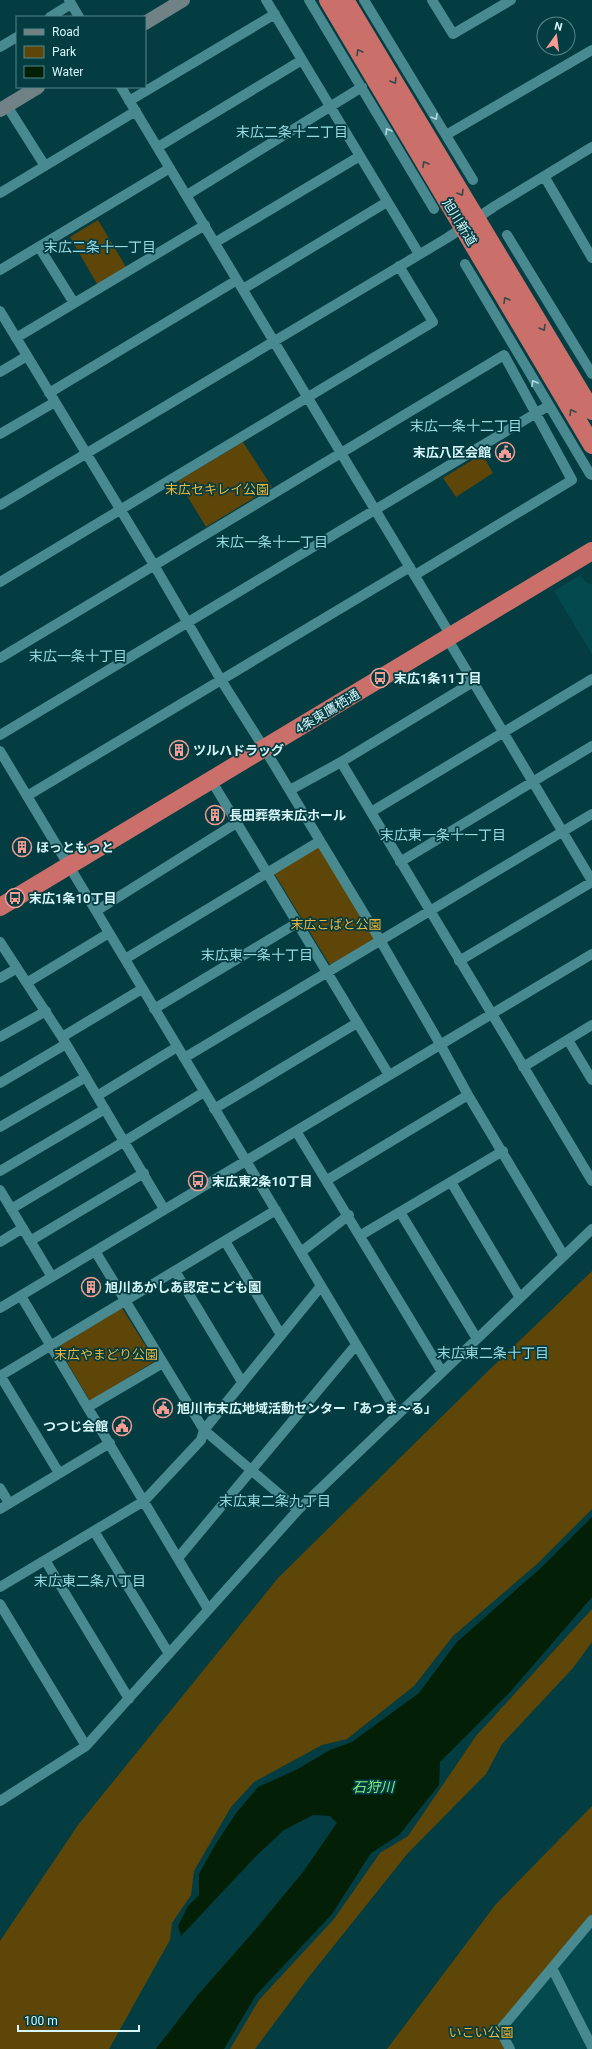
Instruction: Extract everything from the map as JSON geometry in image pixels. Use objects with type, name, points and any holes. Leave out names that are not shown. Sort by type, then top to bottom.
[{"type":"highway","name":"旭川新道","points":[[325,2],[444,142],[470,223],[592,445]]},
{"type":"highway","name":"旭川新道","points":[[325,2],[390,102],[428,185],[512,261],[591,408]]},
{"type":"highway","name":"4条東鷹栖通","points":[[0,907],[592,551]]},
{"type":"street","points":[[146,22],[183,0]]},
{"type":"street","points":[[266,0],[387,202],[420,254]]},
{"type":"street","points":[[364,0],[444,142],[473,180]]},
{"type":"street","points":[[432,0],[453,34],[510,0]]},
{"type":"street","points":[[51,16],[70,2],[78,16]]},
{"type":"street","points":[[325,2],[362,87],[428,185],[434,209]]},
{"type":"street","points":[[129,101],[275,14]]},
{"type":"street","points":[[0,47],[16,38]]},
{"type":"street","points":[[444,142],[592,50]]},
{"type":"street","points":[[158,147],[302,60]]},
{"type":"street","points":[[186,195],[331,108],[362,87]]},
{"type":"street","points":[[36,88],[3,108],[45,166]]},
{"type":"street","points":[[122,88],[216,242],[237,280],[376,510],[412,571],[473,682],[592,881],[460,961]]},
{"type":"street","points":[[0,193],[136,111]]},
{"type":"street","points":[[0,505],[420,254],[592,147]]},
{"type":"street","points":[[216,242],[360,156]]},
{"type":"street","points":[[0,270],[170,168]]},
{"type":"street","points":[[544,176],[592,258]]},
{"type":"street","points":[[243,289],[387,202]]},
{"type":"street","points":[[16,338],[205,225]]},
{"type":"street","points":[[507,235],[512,261],[592,374]]},
{"type":"street","points":[[39,247],[74,303]]},
{"type":"street","points":[[465,264],[548,406],[592,475]]},
{"type":"street","points":[[0,582],[433,322],[399,266]]},
{"type":"street","points":[[0,434],[52,397],[237,280]]},
{"type":"street","points":[[0,311],[154,565],[221,680],[290,790],[380,940],[468,1095],[503,1151],[564,1256]]},
{"type":"street","points":[[0,658],[504,355],[572,480],[221,680],[27,796]]},
{"type":"street","points":[[0,372],[27,356]]},
{"type":"street","points":[[0,735],[548,406]]},
{"type":"street","points":[[371,812],[592,679]]},
{"type":"street","points":[[290,790],[341,762],[473,682]]},
{"type":"street","points":[[400,862],[592,746]]},
{"type":"street","points":[[0,751],[398,1414]]},
{"type":"street","points":[[341,762],[592,1181]]},
{"type":"street","points":[[211,780],[238,822],[389,1075]]},
{"type":"street","points":[[184,1058],[592,814]]},
{"type":"street","points":[[96,911],[238,822]]},
{"type":"street","points":[[125,960],[320,841]]},
{"type":"street","points":[[154,1008],[297,923]]},
{"type":"street","points":[[28,982],[109,933]]},
{"type":"street","points":[[0,942],[16,969],[24,980],[28,982],[46,1010],[164,1209]]},
{"type":"street","points":[[0,1308],[592,954]]},
{"type":"street","points":[[0,978],[16,969]]},
{"type":"street","points":[[0,1083],[142,989]]},
{"type":"street","points":[[0,1037],[46,1010]]},
{"type":"street","points":[[214,1108],[357,1023]]},
{"type":"street","points":[[523,1067],[592,1025]]},
{"type":"street","points":[[568,1040],[592,1080]]},
{"type":"street","points":[[97,1096],[177,1047]]},
{"type":"street","points":[[0,1127],[86,1077]]},
{"type":"street","points":[[11,1209],[204,1092]]},
{"type":"street","points":[[327,1180],[468,1095]]},
{"type":"street","points":[[0,1171],[105,1109]]},
{"type":"street","points":[[296,1131],[349,1215],[442,1372]]},
{"type":"street","points":[[361,1235],[503,1151]]},
{"type":"street","points":[[30,1241],[144,1173]]},
{"type":"street","points":[[451,1182],[520,1298]]},
{"type":"street","points":[[0,1190],[52,1277]]},
{"type":"street","points":[[59,1472],[0,1376],[50,1344],[125,1301],[276,1210]]},
{"type":"street","points":[[400,1212],[477,1339]]},
{"type":"street","points":[[300,1252],[349,1215]]},
{"type":"street","points":[[0,1242],[23,1228]]},
{"type":"street","points":[[0,1801],[86,1746],[298,1510],[592,1229]]},
{"type":"street","points":[[225,1241],[281,1335]]},
{"type":"street","points":[[95,1251],[204,1430],[298,1510]]},
{"type":"street","points":[[175,1271],[242,1382]]},
{"type":"street","points":[[0,1588],[44,1560],[144,1501],[200,1440],[204,1430],[321,1286]]},
{"type":"street","points":[[21,1296],[208,1609]]},
{"type":"street","points":[[178,1558],[356,1345]]},
{"type":"street","points":[[88,1407],[163,1363]]},
{"type":"street","points":[[0,1509],[59,1472],[110,1443]]},
{"type":"street","points":[[0,1488],[9,1503]]},
{"type":"street","points":[[94,1531],[169,1654]]},
{"type":"street","points":[[44,1560],[129,1699]]},
{"type":"street","points":[[0,1604],[86,1746]]},
{"type":"street","points":[[510,2049],[500,2030],[592,1920]]},
{"type":"street","points":[[552,1968],[592,2047]]},
{"type":"shaded area","points":[[580,575],[587,583],[592,584],[592,654],[554,591]]},
{"type":"shaded area","points":[[592,1920],[592,2049],[510,2049],[500,2030]]},
{"type":"green space","points":[[98,220],[126,267],[97,284],[70,237]]},
{"type":"green space","name":"末広セキレイ公園","points":[[243,442],[272,487],[206,527],[178,481]]},
{"type":"green space","points":[[482,454],[493,473],[456,497],[443,478]]},
{"type":"green space","name":"末広こばと公園","points":[[318,846],[375,939],[330,965],[274,873]]},
{"type":"green space","points":[[592,1271],[592,1509],[537,1564],[453,1636],[414,1686],[347,1739],[322,1745],[254,1782],[231,1807],[194,1871],[191,1895],[172,1923],[170,1940],[109,2049],[0,2049],[0,1941],[78,1825],[278,1578]]},
{"type":"green space","name":"末広やまどり公園","points":[[122,1308],[155,1361],[90,1401],[58,1347]]},
{"type":"green space","points":[[592,1609],[592,1642],[573,1668],[502,1744],[486,1774],[408,1853],[308,1978],[255,2049],[230,2049],[259,2000],[334,1919],[380,1853],[408,1836],[476,1736]]},
{"type":"green space","name":"いこい公園","points":[[592,1806],[592,1920],[500,2030],[510,2049],[387,2049],[496,1904]]},
{"type":"water","name":"石狩川","points":[[592,1517],[592,1597],[510,1692],[440,1762],[439,1785],[399,1835],[371,1853],[332,1914],[256,1995],[224,2049],[156,2049],[197,1996],[255,1930],[303,1872],[337,1823],[330,1816],[313,1815],[284,1830],[256,1856],[181,1936],[178,1926],[188,1906],[199,1895],[199,1874],[215,1845],[237,1812],[258,1787],[296,1770],[330,1750],[352,1742],[419,1693],[457,1642],[542,1567]]},
{"type":"place","name":"末広八区会館","points":[[505,452]]},
{"type":"place","name":"末広1条11丁目","points":[[380,678]]},
{"type":"place","name":"ツルハドラッグ","points":[[179,750]]},
{"type":"place","name":"長田葬祭末広ホール","points":[[215,815]]},
{"type":"place","name":"ほっともっと","points":[[22,847]]},
{"type":"place","name":"末広1条10丁目","points":[[15,898]]},
{"type":"place","name":"末広東2条10丁目","points":[[198,1181]]},
{"type":"place","name":"旭川あかしあ認定こども園","points":[[91,1287]]},
{"type":"place","name":"旭川市末広地域活動センター「あつま〜る」","points":[[163,1408]]},
{"type":"place","name":"つつじ会館","points":[[122,1426]]},
{"type":"district","name":"末広二条十二丁目","points":[[292,132]]},
{"type":"district","name":"末広二条十一丁目","points":[[100,247]]},
{"type":"district","name":"末広一条十二丁目","points":[[466,426]]},
{"type":"district","name":"末広一条十一丁目","points":[[272,542]]},
{"type":"district","name":"末広一条十丁目","points":[[78,656]]},
{"type":"district","name":"末広東一条十一丁目","points":[[443,835]]},
{"type":"district","name":"末広東一条十丁目","points":[[257,955]]},
{"type":"district","name":"末広東二条十丁目","points":[[493,1353]]},
{"type":"district","name":"末広東二条九丁目","points":[[275,1501]]},
{"type":"district","name":"末広東二条八丁目","points":[[90,1581]]}]
